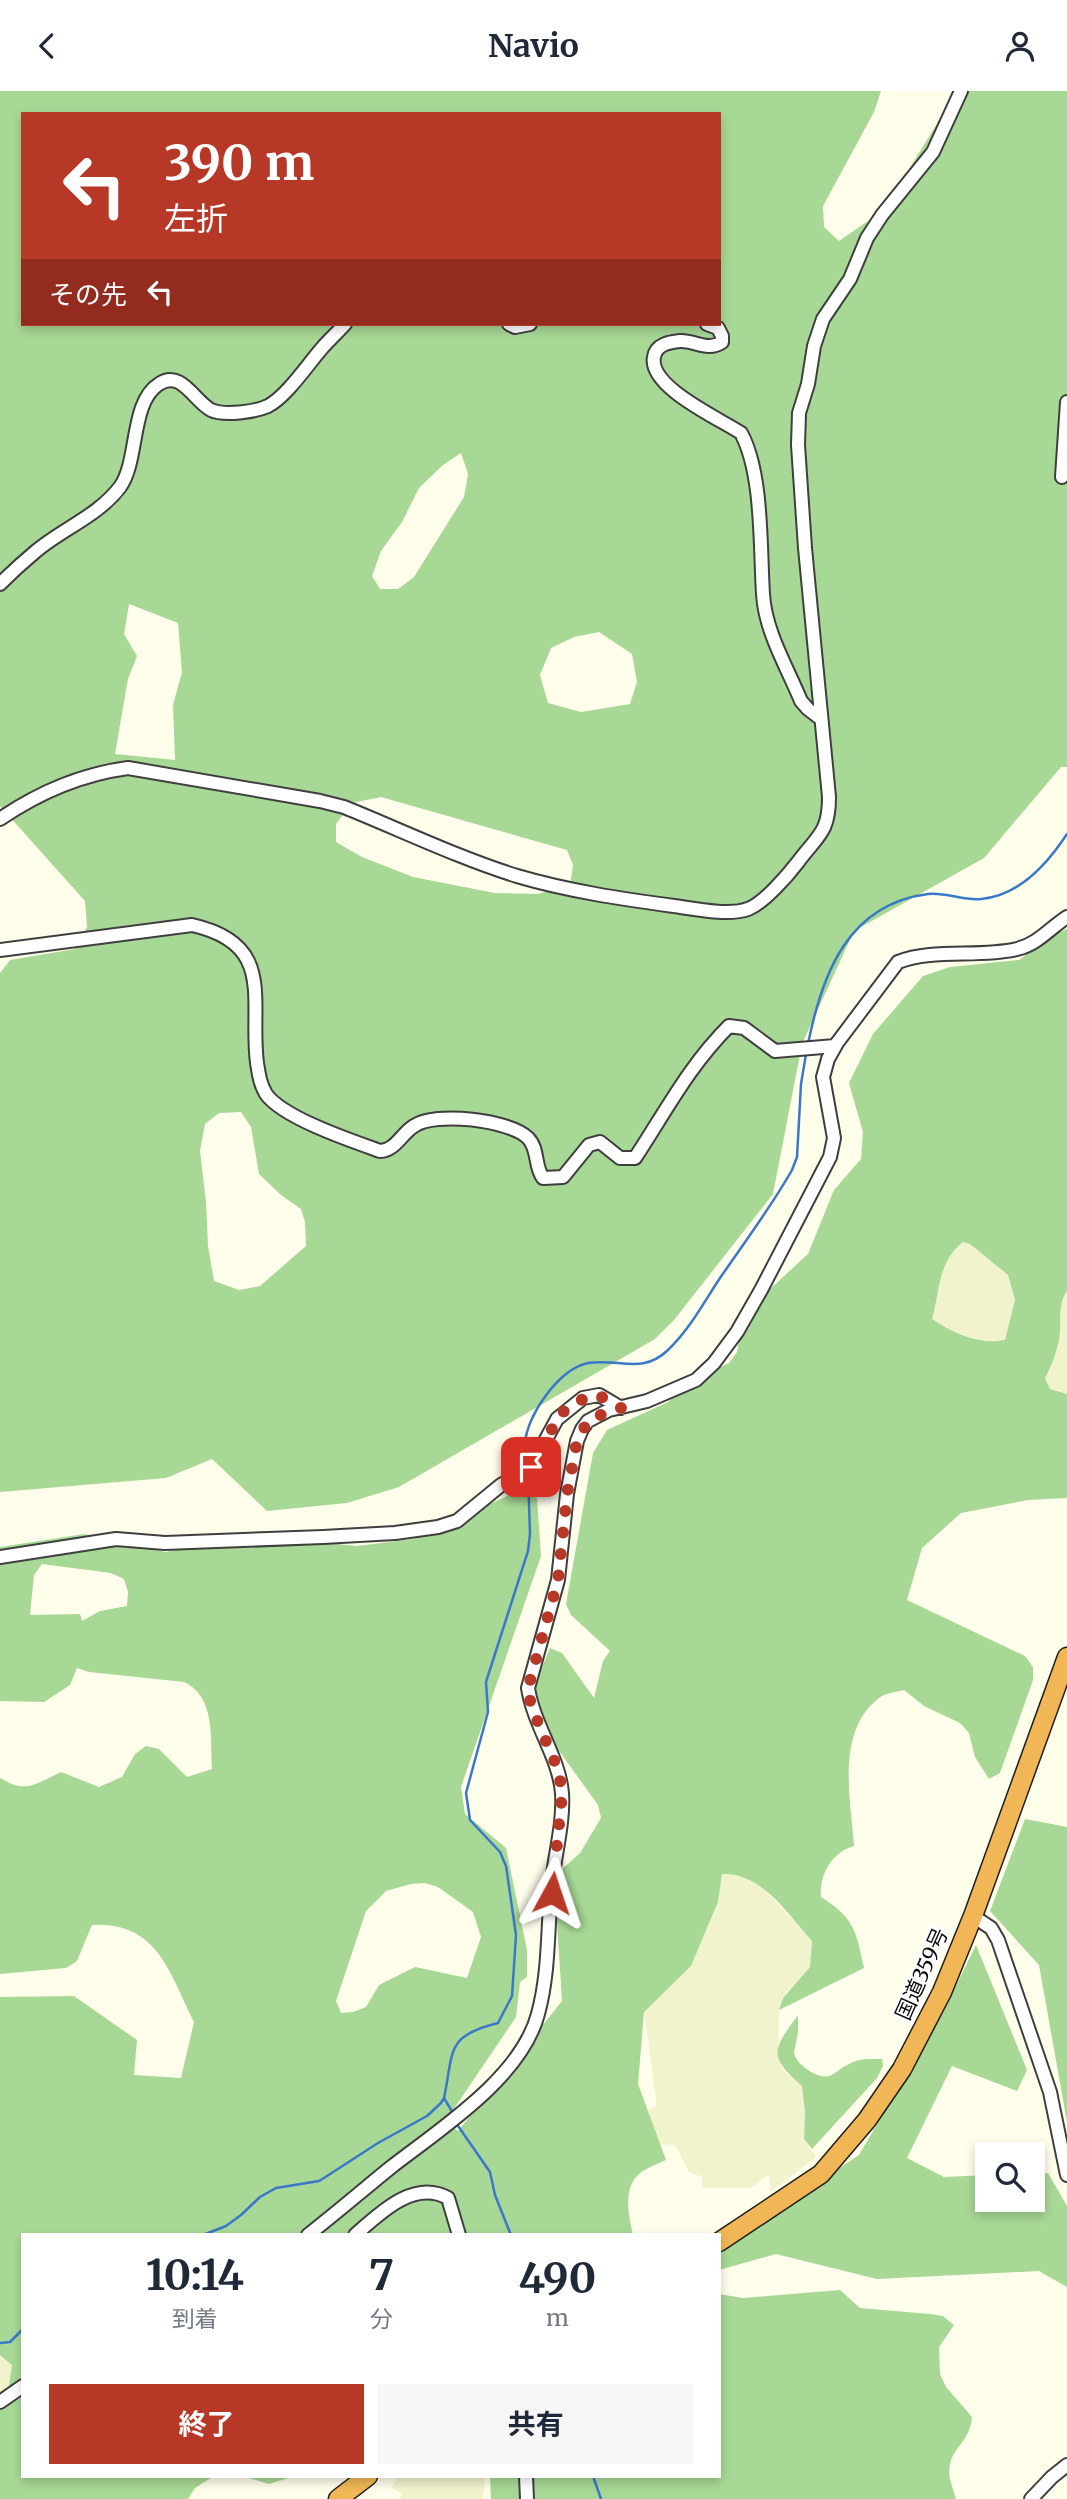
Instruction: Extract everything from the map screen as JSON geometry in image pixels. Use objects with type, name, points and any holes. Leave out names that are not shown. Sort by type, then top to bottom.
[{"type":"highway","name":"国道359号","points":[[721,2241],[821,2174],[867,2120],[902,2069],[942,1992],[973,1916],[1067,1657]]},
{"type":"highway","points":[[338,2499],[365,2478]]},
{"type":"street","points":[[0,819],[47,793],[76,781],[101,772],[128,768],[344,807],[517,876],[550,884],[644,902],[705,910],[741,911],[761,902],[793,868],[826,826],[829,797],[798,445],[799,413],[808,384],[814,346],[823,319],[850,279],[867,238],[881,215],[933,152],[961,91]]},
{"type":"street","points":[[0,584],[36,551],[101,507],[120,487],[127,475],[137,423],[155,386],[162,381],[177,381],[215,412],[250,412],[270,405],[282,395],[343,326]]},
{"type":"street","points":[[712,326],[718,328],[722,342],[712,347],[683,341],[665,343],[657,349],[653,357],[655,366],[672,391],[741,433],[746,441],[762,541],[763,594],[768,621],[801,701],[821,719]]},
{"type":"street","points":[[1062,477],[1067,402]]},
{"type":"street","points":[[310,2233],[391,2167],[440,2132],[493,2085],[522,2049],[538,2015],[545,1977],[552,1879],[562,1795],[559,1772],[531,1706],[528,1688],[558,1580],[567,1495],[577,1441],[588,1421],[609,1411],[647,1401],[695,1380],[713,1363],[737,1332],[831,1157],[834,1138],[823,1077],[828,1059],[898,962],[910,957],[1016,949],[1031,944],[1067,918]]},
{"type":"street","points":[[0,950],[192,925],[206,929],[238,948],[253,969],[256,985],[256,1054],[260,1083],[268,1096],[280,1107],[336,1136],[380,1151],[386,1151],[393,1146],[414,1125],[441,1118],[484,1122],[514,1129],[533,1144],[542,1178],[563,1177],[589,1145],[600,1142],[620,1158],[635,1158],[678,1087],[705,1050],[729,1026],[744,1028],[775,1051],[835,1046]]},
{"type":"street","points":[[0,1557],[116,1539],[165,1543],[395,1533],[438,1527],[457,1521],[501,1485],[531,1467],[557,1419],[583,1398],[598,1395],[621,1408]]},
{"type":"street","points":[[973,1916],[991,1927],[998,1940],[1050,2092],[1060,2152],[1067,2175]]},
{"type":"street","points":[[357,2233],[396,2202],[413,2195],[434,2192],[448,2198],[458,2233]]},
{"type":"street","points":[[0,2402],[21,2387]]},
{"type":"street","points":[[1031,2499],[1067,2465]]},
{"type":"street","points":[[526,2478],[527,2499]]},
{"type":"green space","points":[[0,91],[881,91],[874,112],[823,206],[824,227],[839,241],[884,210],[957,91],[1067,91],[1067,767],[1061,767],[984,858],[854,931],[802,1044],[773,1194],[674,1320],[655,1339],[399,1487],[347,1503],[267,1511],[212,1459],[166,1478],[0,1492],[0,973],[10,960],[75,949],[87,927],[85,901],[0,806]],"holes":[[[461,453],[468,474],[464,497],[414,577],[398,589],[380,589],[372,576],[381,551],[402,522],[419,488],[443,465]],[[129,604],[178,623],[182,672],[173,705],[175,760],[115,754],[128,679],[137,656],[124,634]],[[599,632],[632,654],[637,682],[630,704],[581,712],[548,703],[540,675],[551,648],[574,637]],[[381,797],[567,850],[573,865],[570,886],[537,894],[495,893],[413,877],[362,857],[336,842],[336,824],[352,803]],[[241,1112],[251,1127],[259,1174],[301,1209],[305,1222],[306,1246],[260,1286],[239,1290],[214,1281],[208,1246],[200,1151],[205,1124],[219,1113]]]},
{"type":"green space","points":[[1067,929],[1067,1291],[1061,1308],[1058,1345],[1045,1378],[1050,1389],[1067,1394],[1067,1498],[1028,1500],[961,1513],[922,1548],[907,1600],[1025,1656],[1033,1667],[1033,1680],[1000,1773],[989,1779],[975,1757],[969,1733],[960,1723],[924,1706],[904,1690],[881,1696],[865,1712],[856,1729],[849,1767],[854,1846],[839,1853],[828,1865],[821,1889],[821,1897],[841,1912],[852,1926],[864,1968],[779,2010],[783,1998],[810,1967],[812,1941],[783,1907],[761,1887],[736,1875],[722,1874],[718,1902],[691,1966],[644,2012],[638,2084],[666,2160],[643,2171],[633,2182],[628,2204],[633,2233],[21,2233],[21,2478],[211,2478],[195,2488],[188,2499],[0,2499],[0,2401],[8,2391],[12,2365],[0,2355],[0,1997],[74,1996],[137,2040],[134,2075],[181,2078],[194,2022],[158,1954],[147,1941],[114,1926],[92,1925],[77,1961],[66,1968],[0,1974],[0,1778],[24,1786],[61,1772],[99,1787],[122,1777],[135,1754],[146,1746],[159,1749],[187,1777],[212,1769],[211,1732],[206,1708],[202,1698],[184,1682],[89,1672],[77,1668],[70,1685],[44,1702],[0,1701],[0,1547],[84,1534],[166,1552],[247,1535],[357,1546],[413,1539],[536,1483],[541,1556],[461,1787],[465,1814],[506,1848],[527,1950],[527,1977],[520,1982],[516,2017],[445,2122],[458,2131],[562,2001],[557,1923],[559,1872],[580,1853],[601,1818],[598,1805],[539,1723],[529,1699],[550,1648],[562,1653],[594,1698],[603,1661],[610,1651],[571,1615],[566,1604],[593,1453],[607,1430],[668,1402],[691,1381],[729,1363],[737,1352],[744,1313],[808,1254],[834,1190],[861,1159],[863,1132],[849,1083],[873,1034],[923,976],[950,967],[1019,960],[1054,934]],"holes":[[[963,1242],[970,1244],[1008,1275],[1015,1300],[1005,1340],[985,1341],[966,1337],[932,1319],[944,1267]],[[42,1564],[111,1573],[124,1579],[128,1592],[127,1606],[100,1611],[82,1621],[80,1614],[30,1615],[34,1575]],[[425,1883],[438,1887],[473,1912],[481,1937],[467,1978],[415,1967],[379,1985],[366,2007],[341,2013],[336,2001],[366,1911],[386,1891]]]},
{"type":"green space","points":[[964,1242],[1008,1275],[1015,1300],[1005,1340],[988,1341],[955,1335],[931,1319],[945,1261],[953,1250]]},
{"type":"green space","points":[[1067,1291],[1067,1394],[1050,1389],[1045,1378],[1052,1365],[1059,1339],[1061,1306]]},
{"type":"green space","points":[[1025,1819],[1067,1827],[1067,2122],[1039,1965],[990,1911]]},
{"type":"green space","points":[[722,1873],[735,1873],[760,1884],[812,1941],[810,1967],[782,1998],[778,2056],[782,2069],[802,2086],[804,2139],[816,2157],[771,2192],[769,2174],[751,2188],[702,2188],[702,2177],[689,2172],[675,2145],[623,2141],[623,2123],[657,2106],[644,2011],[691,1966],[718,1902]]},
{"type":"green space","points":[[976,1945],[1027,2070],[1017,2091],[952,2066],[907,2158],[944,2177],[975,2176],[975,2212],[1045,2212],[1045,2173],[1048,2173],[1067,2206],[1067,2287],[1039,2271],[877,2279],[776,2254],[721,2269],[721,2247],[859,2155],[947,2004]]},
{"type":"green space","points":[[798,2015],[794,2053],[799,2063],[808,2070],[827,2076],[853,2062],[867,2059],[882,2059],[883,2066],[877,2078],[812,2149],[804,2139],[802,2086],[783,2067],[778,2052],[783,2037]]},
{"type":"green space","points":[[840,2290],[860,2308],[943,2316],[954,2325],[939,2347],[940,2374],[946,2387],[972,2417],[968,2432],[955,2452],[949,2468],[956,2499],[491,2499],[490,2478],[721,2478],[721,2294],[743,2298]]},
{"type":"green space","points":[[0,2355],[12,2364],[8,2391],[0,2401]]},
{"type":"green space","points":[[249,2478],[288,2478],[269,2484]]},
{"type":"green space","points":[[398,2478],[484,2478],[485,2484],[482,2499],[400,2499],[402,2493],[391,2488]]},
{"type":"waterway","points":[[808,1044],[821,992],[831,968],[859,927],[877,912],[900,900],[928,894],[981,899],[1008,892],[1041,867],[1067,834]]},
{"type":"waterway","points":[[527,1464],[527,1432],[538,1407],[556,1384],[566,1374],[588,1363],[639,1364],[658,1358],[668,1350],[683,1334],[766,1213],[797,1157],[801,1084],[806,1054]]},
{"type":"waterway","points":[[208,2233],[226,2226],[260,2197],[276,2188],[319,2181],[378,2143],[427,2116],[444,2098],[452,2057],[460,2040],[481,2028],[498,2023],[512,1996],[516,1935],[506,1866],[500,1852],[470,1820],[466,1793],[488,1712],[486,1682],[528,1551],[528,1474]]},
{"type":"waterway","points":[[444,2098],[453,2113]]},
{"type":"waterway","points":[[456,2123],[490,2172],[495,2195],[510,2233]]},
{"type":"waterway","points":[[0,2343],[10,2342],[21,2331]]},
{"type":"waterway","points":[[594,2478],[601,2499]]},
{"type":"route","points":[[531,1467],[557,1419],[583,1398],[598,1395],[621,1408],[588,1421],[577,1441],[567,1495],[558,1580],[528,1688],[531,1706],[543,1740],[559,1772],[562,1795],[552,1893]]}]
